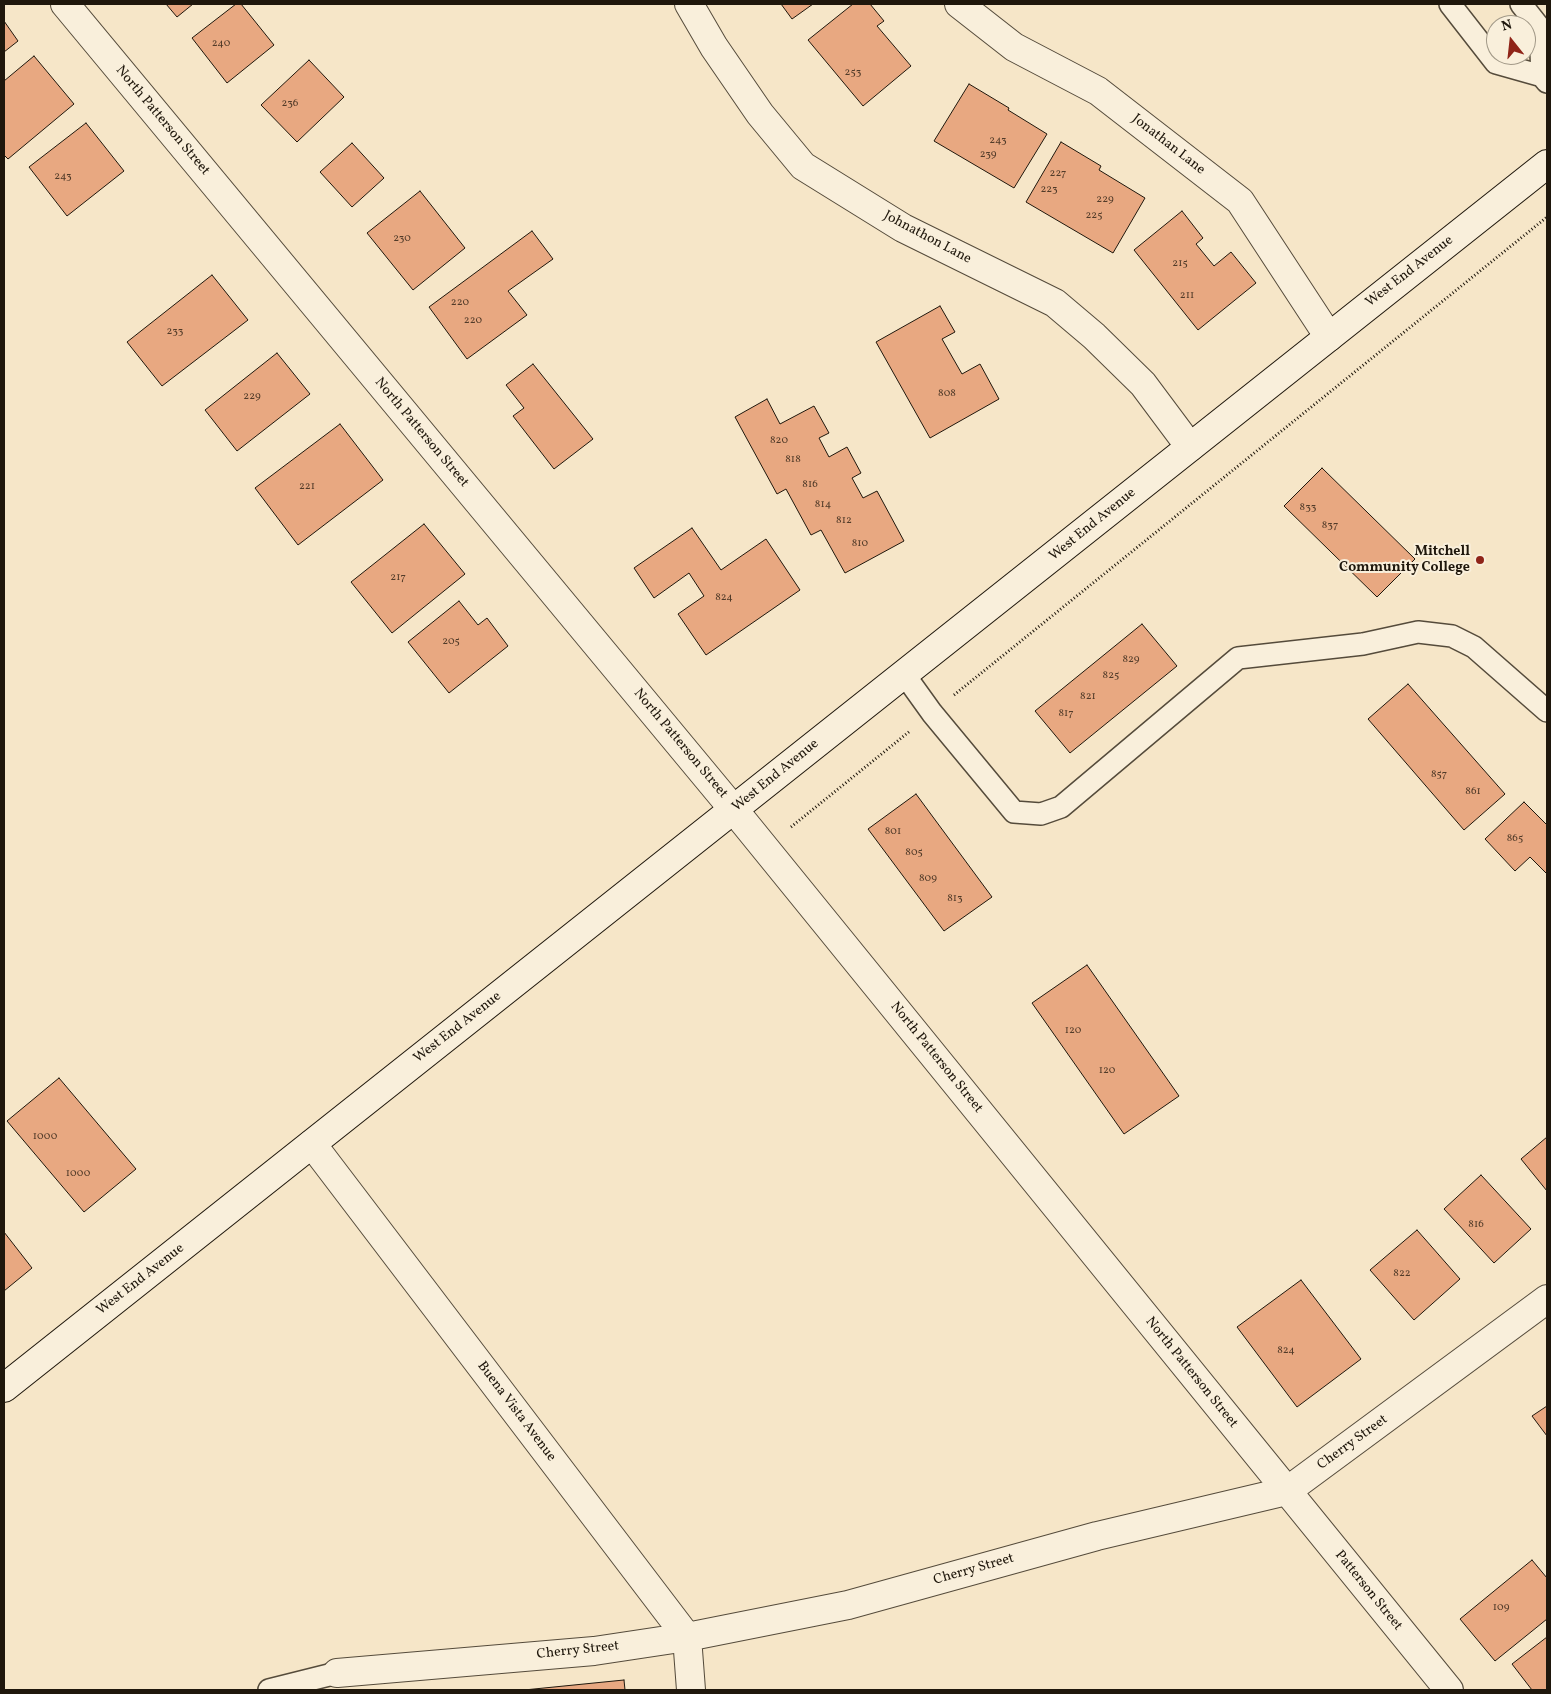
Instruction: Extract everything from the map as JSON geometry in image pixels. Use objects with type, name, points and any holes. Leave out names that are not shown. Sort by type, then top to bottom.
[{"type":"street","name":"North Patterson Street","points":[[65,4],[734,810],[1287,1491]]},
{"type":"street","name":"Johnathon Lane","points":[[689,4],[714,47],[760,114],[803,166],[903,228],[1055,303],[1094,336],[1143,384],[1190,447]]},
{"type":"street","name":"Jonathan Lane","points":[[959,4],[1014,47],[1098,91],[1240,201],[1329,337]]},
{"type":"street","name":"West End Avenue","points":[[4,1388],[1547,164]]},
{"type":"street","name":"Buena Vista Avenue","points":[[312,1144],[687,1637]]},
{"type":"street","name":"Cherry Street","points":[[337,1673],[594,1651],[687,1637],[848,1605],[1096,1536],[1287,1491],[1547,1299]]},
{"type":"street","name":"Patterson Street","points":[[1287,1491],[1449,1690]]},
{"type":"street","points":[[687,1637],[692,1690]]},
{"type":"lane","points":[[1450,4],[1496,63],[1545,79],[1540,28],[1521,4]]},
{"type":"lane","points":[[904,674],[932,713],[1014,812],[1041,814],[1061,807],[1238,658],[1363,644],[1418,632],[1452,636],[1474,647],[1547,712]]},
{"type":"lane","points":[[269,1690],[337,1673]]},
{"type":"path","points":[[790,828],[1547,217]]},
{"type":"building","points":[[166,4],[193,4],[177,17]]},
{"type":"building","points":[[236,4],[241,4],[274,45],[227,83],[192,38]]},
{"type":"building","points":[[781,4],[813,4],[792,19]]},
{"type":"building","points":[[853,4],[870,4],[884,21],[877,26],[911,66],[863,106],[808,40]]},
{"type":"building","points":[[4,21],[18,41],[4,52]]},
{"type":"building","points":[[34,56],[74,104],[8,159],[4,155],[4,81]]},
{"type":"building","points":[[309,60],[344,97],[297,142],[261,105]]},
{"type":"building","points":[[969,84],[1047,134],[1014,188],[934,141]]},
{"type":"building","points":[[86,123],[124,171],[67,216],[29,167]]},
{"type":"building","points":[[1061,142],[1101,166],[1099,170],[1145,198],[1113,253],[1026,202]]},
{"type":"building","points":[[352,143],[384,178],[352,207],[320,172]]},
{"type":"building","points":[[420,191],[465,248],[413,290],[367,233]]},
{"type":"building","points":[[1182,211],[1203,238],[1196,244],[1214,266],[1231,252],[1256,283],[1198,330],[1134,250]]},
{"type":"building","points":[[532,231],[553,259],[508,291],[527,315],[467,359],[429,307]]},
{"type":"building","points":[[212,275],[248,320],[162,386],[127,342]]},
{"type":"building","points":[[940,306],[955,332],[942,339],[962,374],[980,364],[999,399],[930,438],[876,342]]},
{"type":"building","points":[[277,353],[310,394],[237,451],[205,410]]},
{"type":"building","points":[[533,364],[593,439],[554,469],[513,416],[524,408],[506,385]]},
{"type":"building","points":[[767,399],[780,424],[814,406],[829,433],[819,438],[829,457],[847,447],[861,473],[852,478],[863,498],[877,491],[904,541],[845,573],[821,530],[811,535],[786,489],[777,494],[735,417]]},
{"type":"building","points":[[340,424],[383,480],[298,545],[255,488]]},
{"type":"building","points":[[1322,468],[1415,559],[1377,597],[1284,506]]},
{"type":"building","points":[[424,524],[465,574],[392,633],[351,582]]},
{"type":"building","points":[[692,528],[721,570],[766,539],[800,590],[706,655],[678,614],[704,596],[689,573],[654,598],[634,568]]},
{"type":"building","points":[[459,601],[478,625],[487,618],[508,646],[449,693],[408,642]]},
{"type":"building","points":[[1142,624],[1177,666],[1070,753],[1035,711]]},
{"type":"building","points":[[1408,684],[1505,794],[1464,830],[1368,719]]},
{"type":"building","points":[[916,794],[992,897],[944,931],[868,829]]},
{"type":"building","points":[[1524,802],[1547,825],[1547,874],[1530,857],[1515,871],[1485,839]]},
{"type":"building","points":[[1087,965],[1179,1096],[1124,1134],[1032,1003]]},
{"type":"building","points":[[59,1078],[136,1169],[84,1212],[7,1121]]},
{"type":"building","points":[[1547,1137],[1547,1191],[1521,1159]]},
{"type":"building","points":[[1481,1175],[1531,1229],[1494,1263],[1444,1209]]},
{"type":"building","points":[[1417,1230],[1460,1279],[1414,1320],[1370,1270]]},
{"type":"building","points":[[4,1232],[32,1268],[4,1291]]},
{"type":"building","points":[[1301,1280],[1361,1359],[1297,1407],[1237,1327]]},
{"type":"building","points":[[1547,1406],[1547,1436],[1532,1416]]},
{"type":"building","points":[[1532,1560],[1547,1578],[1547,1619],[1495,1661],[1460,1619]]},
{"type":"building","points":[[1547,1637],[1547,1690],[1532,1690],[1512,1664]]},
{"type":"building","points":[[624,1680],[625,1690],[524,1690]]},
{"type":"place","name":"Mitchell Community College","points":[[1480,560]]}]
